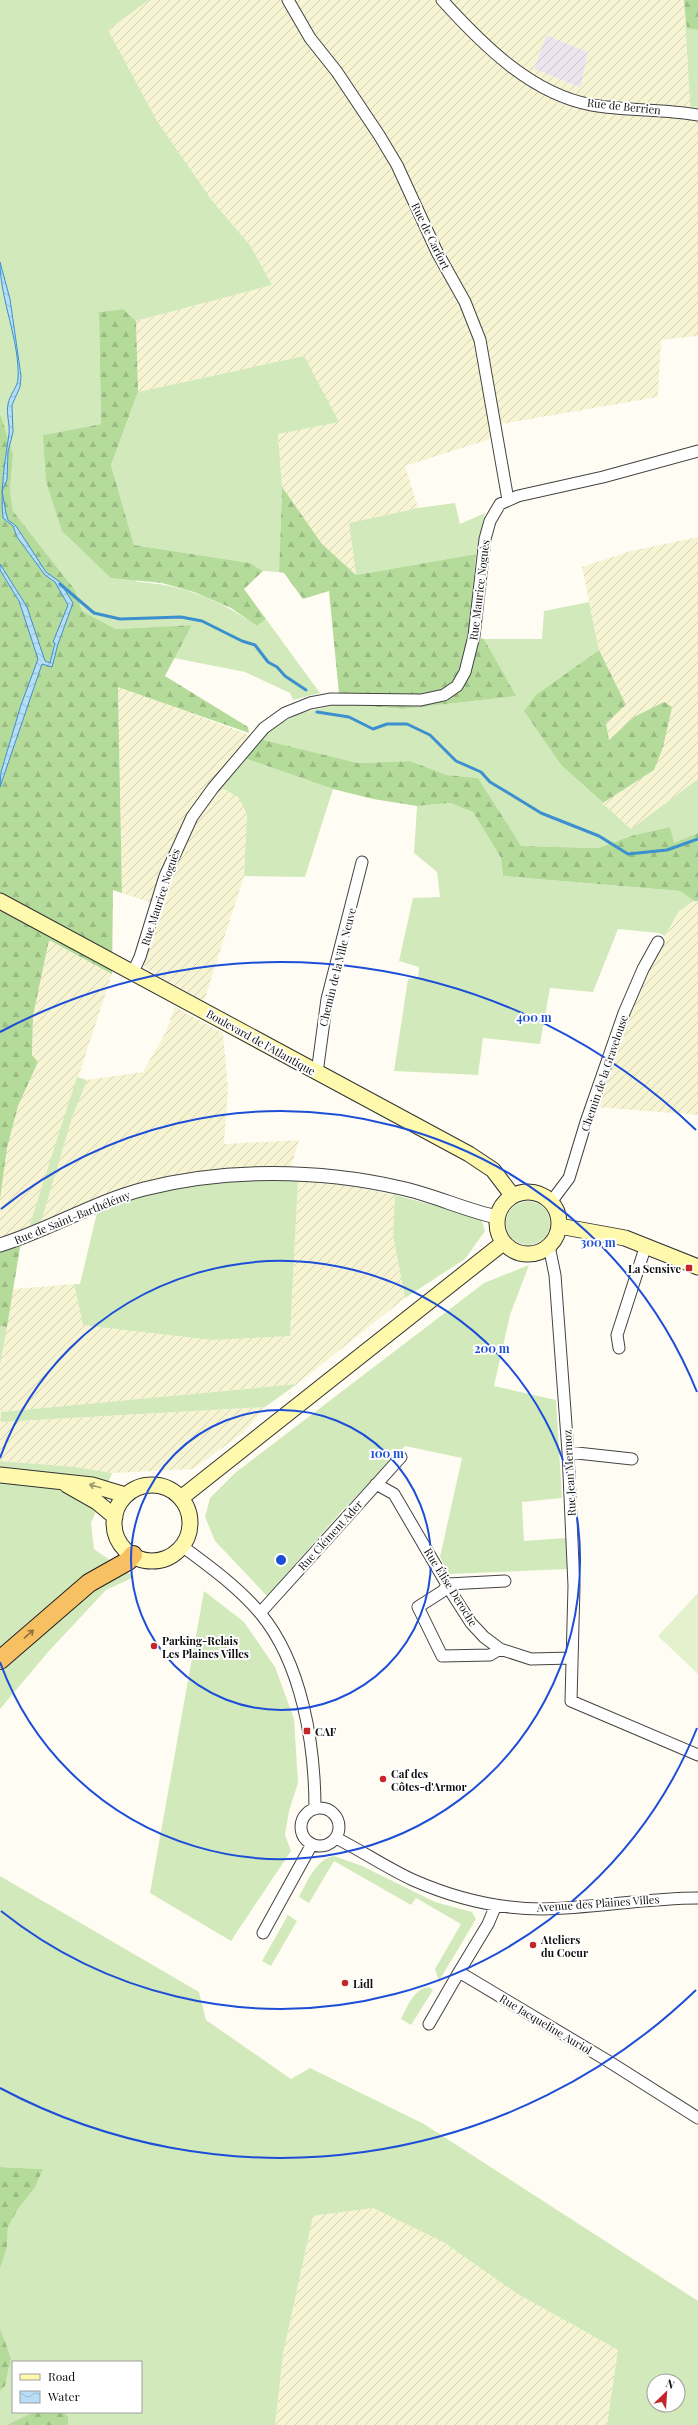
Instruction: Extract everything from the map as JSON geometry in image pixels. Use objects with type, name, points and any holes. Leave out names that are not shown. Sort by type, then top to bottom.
[{"type":"highway","points":[[0,1660],[89,1583],[128,1561],[133,1555]]},
{"type":"main road","name":"Boulevard de l'Atlantique","points":[[0,901],[469,1154],[492,1170],[512,1195]]},
{"type":"main road","points":[[533,1192],[551,1202],[557,1213],[559,1226],[557,1233],[549,1246],[540,1252],[520,1254],[503,1243],[499,1235],[497,1217],[500,1208],[512,1195],[533,1192]]},
{"type":"main road","points":[[559,1226],[625,1238],[698,1267]]},
{"type":"main road","points":[[181,1498],[503,1243]]},
{"type":"main road","points":[[0,1475],[92,1485],[125,1495]]},
{"type":"main road","points":[[63,1482],[72,1489],[97,1502],[115,1517]]},
{"type":"main road","points":[[153,1485],[163,1486],[181,1498],[190,1517],[189,1532],[182,1546],[170,1556],[154,1560],[133,1555],[124,1547],[118,1537],[115,1517],[125,1495],[142,1486],[153,1485]]},
{"type":"street","name":"Rue de Carfort","points":[[288,0],[310,38],[337,72],[379,134],[397,165],[437,252],[465,302],[480,340],[508,500]]},
{"type":"street","name":"Rue de Berrien","points":[[442,0],[510,66],[563,96],[592,105],[677,111],[698,115]]},
{"type":"street","points":[[508,500],[603,477],[698,451]]},
{"type":"street","name":"Rue Maurice Noguès","points":[[133,972],[140,957],[165,876],[186,828],[213,788],[264,728],[285,713],[310,703],[331,699],[420,700],[444,695],[457,686],[465,672],[474,636],[482,558],[490,521],[500,504],[508,500]]},
{"type":"street","name":"Chemin de la Ville Neuve","points":[[317,1073],[327,999],[362,862]]},
{"type":"street","name":"Chemin de la Gravelouse","points":[[551,1202],[570,1178],[586,1122],[624,1013],[643,969],[658,942]]},
{"type":"street","name":"Rue de Saint-Barthélémy","points":[[0,1245],[27,1237],[98,1205],[143,1190],[185,1182],[251,1175],[294,1175],[342,1178],[402,1188],[497,1217]]},
{"type":"street","name":"Rue Jean Mermoz","points":[[549,1246],[555,1275],[568,1452],[574,1586],[571,1701],[698,1755]]},
{"type":"street","points":[[619,1348],[617,1335],[646,1246]]},
{"type":"street","points":[[568,1452],[632,1459]]},
{"type":"street","name":"Rue Clément Ader","points":[[260,1613],[401,1457]]},
{"type":"street","name":"Rue Élise Deroche","points":[[376,1484],[394,1494],[471,1623],[484,1637],[500,1649],[531,1659],[572,1658]]},
{"type":"street","points":[[182,1546],[225,1579],[260,1613],[286,1654],[298,1685],[310,1747],[315,1809]]},
{"type":"street","points":[[500,1649],[490,1655],[442,1656],[418,1607],[443,1591],[448,1584],[505,1581]]},
{"type":"street","points":[[315,1809],[328,1810],[337,1819],[338,1832],[336,1838],[322,1846],[312,1844],[302,1835],[301,1822],[304,1816],[315,1809]]},
{"type":"street","name":"Avenue des Plaines Villes","points":[[336,1838],[412,1879],[454,1895],[496,1905],[543,1909],[698,1898]]},
{"type":"street","points":[[263,1933],[312,1844]]},
{"type":"street","points":[[429,2024],[488,1924],[496,1905]]},
{"type":"street","name":"Rue Jacqueline Auriol","points":[[459,1972],[608,2061],[698,2118]]},
{"type":"shaded area","points":[[149,0],[684,0],[690,106],[698,108],[698,336],[661,340],[658,397],[501,424],[490,439],[405,466],[418,508],[349,523],[356,575],[322,544],[282,487],[278,433],[304,356],[138,392],[136,321],[272,285],[250,245],[213,202],[157,121],[108,30]],"holes":[[[546,35],[588,52],[581,88],[534,69]]]},
{"type":"shaded area","points":[[546,35],[588,52],[581,88],[534,69]]},
{"type":"shaded area","points":[[698,537],[698,779],[631,829],[603,803],[654,770],[634,717],[609,740],[606,723],[626,705],[599,650],[582,567],[631,551]]},
{"type":"shaded area","points":[[118,686],[260,739],[220,787],[238,797],[247,814],[244,876],[204,1001],[150,971],[135,957],[152,903],[122,893]]},
{"type":"shaded area","points":[[694,901],[698,901],[698,1115],[596,1107],[642,980],[679,911]]},
{"type":"shaded area","points":[[49,940],[112,974],[29,1227],[0,1238],[0,1199],[7,1148],[18,1106],[38,1062],[32,1055],[33,1016]]},
{"type":"shaded area","points":[[175,1007],[223,1033],[228,1089],[224,1144],[299,1140],[291,1167],[232,1170],[144,1183],[41,1222],[72,1118],[87,1080],[143,1072],[165,1034]]},
{"type":"shaded area","points":[[298,1181],[351,1186],[395,1195],[393,1235],[405,1298],[297,1384],[1,1412],[2,1422],[265,1407],[244,1432],[193,1469],[112,1473],[75,1467],[0,1461],[0,1365],[13,1289],[74,1284],[83,1325],[290,1336]]},
{"type":"shaded area","points":[[373,2208],[445,2243],[516,2293],[618,2350],[607,2425],[275,2425],[283,2354],[313,2216]]},
{"type":"green space","points":[[0,0],[149,0],[108,30],[157,121],[213,202],[250,245],[272,285],[136,321],[122,309],[99,312],[101,424],[43,435],[137,582],[170,586],[200,595],[229,608],[257,626],[266,619],[320,693],[293,700],[290,693],[245,672],[174,658],[192,625],[116,629],[82,611],[75,590],[13,511],[10,491],[13,454],[0,413]]},
{"type":"green space","points":[[684,0],[698,0],[698,108],[690,106]]},
{"type":"green space","points":[[684,0],[698,0],[698,30],[687,28]]},
{"type":"green space","points":[[123,309],[136,321],[138,392],[111,465],[134,545],[250,563],[263,571],[244,589],[266,619],[257,626],[231,608],[194,592],[162,583],[111,578],[62,531],[46,481],[43,435],[101,424],[99,312]]},
{"type":"green space","points":[[304,356],[339,422],[278,434],[282,487],[279,572],[263,571],[250,563],[134,545],[111,465],[138,392]]},
{"type":"green space","points":[[0,413],[13,454],[10,491],[13,511],[75,590],[82,611],[116,629],[192,625],[165,676],[248,727],[249,733],[118,687],[122,893],[113,890],[112,974],[49,940],[33,1016],[32,1055],[38,1062],[18,1106],[7,1148],[0,1199]]},
{"type":"green space","points":[[282,487],[322,544],[356,575],[476,554],[469,635],[484,639],[516,696],[403,709],[340,704],[329,591],[303,599],[284,573],[279,572]]},
{"type":"green space","points":[[455,503],[460,524],[485,513],[476,554],[356,575],[349,523],[418,508]]},
{"type":"green space","points":[[589,602],[599,650],[537,695],[562,766],[631,829],[698,779],[698,833],[673,844],[670,827],[634,835],[598,848],[520,846],[478,778],[447,775],[410,761],[358,763],[260,739],[278,725],[300,713],[340,704],[403,709],[515,696],[484,639],[542,639],[544,611]]},
{"type":"green space","points":[[599,650],[626,705],[606,723],[609,740],[634,717],[664,702],[672,707],[663,747],[654,770],[603,803],[562,766],[524,711],[536,695]]},
{"type":"green space","points":[[260,739],[358,763],[410,761],[447,775],[478,778],[521,846],[598,848],[634,835],[670,827],[674,843],[698,833],[698,901],[694,901],[680,891],[503,876],[501,858],[473,812],[450,803],[417,806],[373,799],[333,789],[244,758]]},
{"type":"green space","points":[[244,758],[333,789],[305,877],[244,876],[247,814],[238,797],[220,787]]},
{"type":"green space","points":[[450,803],[473,812],[501,858],[503,876],[680,891],[694,901],[679,911],[665,936],[659,933],[618,929],[593,992],[550,988],[540,1044],[483,1038],[478,1075],[394,1071],[408,979],[418,978],[419,967],[399,961],[413,898],[440,897],[437,872],[414,853],[417,806]]},
{"type":"green space","points":[[77,1077],[87,1080],[72,1118],[41,1222],[29,1227]]},
{"type":"green space","points":[[291,1167],[289,1181],[298,1181],[290,1336],[212,1340],[83,1325],[74,1284],[80,1284],[100,1200],[232,1170]]},
{"type":"green space","points":[[395,1195],[481,1218],[485,1231],[465,1259],[405,1298],[393,1235]]},
{"type":"green space","points":[[528,1201],[540,1205],[546,1211],[550,1223],[546,1235],[540,1241],[528,1245],[516,1241],[510,1235],[506,1223],[510,1211],[516,1205]]},
{"type":"green space","points":[[23,1229],[7,1327],[0,1326],[0,1238]]},
{"type":"green space","points":[[529,1265],[510,1315],[494,1386],[556,1400],[562,1498],[522,1502],[524,1541],[566,1538],[568,1569],[449,1574],[440,1557],[462,1458],[405,1446],[340,1513],[267,1596],[215,1541],[205,1517],[210,1498],[235,1473],[484,1283]]},
{"type":"green space","points":[[0,1326],[7,1327],[0,1365]]},
{"type":"green space","points":[[297,1384],[265,1407],[1,1422],[1,1412]]},
{"type":"green space","points":[[0,1461],[75,1467],[112,1473],[91,1523],[94,1549],[134,1577],[106,1590],[49,1651],[0,1709]]},
{"type":"green space","points":[[204,1591],[244,1622],[275,1667],[294,1719],[298,1783],[289,1811],[285,1835],[291,1851],[231,1941],[150,1893]]},
{"type":"green space","points":[[698,1593],[698,1674],[658,1636]]},
{"type":"green space","points":[[334,1856],[362,1866],[435,1902],[472,1912],[476,1919],[439,1981],[435,1969],[461,1924],[416,1898],[411,1905],[334,1861],[309,1903],[299,1897],[317,1866],[328,1858]]},
{"type":"green space","points":[[0,1876],[199,1992],[206,2020],[291,2079],[310,2068],[424,2124],[698,2301],[698,2425],[607,2425],[618,2350],[516,2293],[445,2243],[373,2208],[313,2216],[283,2354],[275,2425],[0,2425],[0,2391],[5,2386],[11,2358],[0,2328],[0,2269],[7,2247],[8,2227],[18,2209],[35,2188],[43,2169],[0,2167]]},
{"type":"green space","points":[[288,1915],[297,1921],[271,1966],[262,1961]]},
{"type":"green space","points":[[429,1987],[433,1990],[411,2025],[401,2019],[415,1995],[423,1988]]},
{"type":"green space","points":[[0,2167],[43,2169],[35,2188],[18,2209],[8,2227],[7,2247],[0,2269]]},
{"type":"green space","points":[[0,2328],[11,2358],[5,2386],[0,2391]]},
{"type":"green space","points":[[32,2413],[64,2413],[68,2417],[68,2425],[7,2425]]},
{"type":"water","points":[[0,262],[10,299],[21,376],[20,387],[12,405],[13,432],[8,452],[7,480],[2,490],[9,434],[7,412],[8,404],[18,379],[18,365],[3,291]]},
{"type":"water","points":[[2,492],[8,520],[16,526],[46,572],[60,582],[73,603],[58,644],[52,667],[42,664],[0,787],[1,772],[21,705],[38,659],[19,601],[0,570],[0,564],[27,607],[45,661],[50,663],[55,643],[53,642],[68,605],[55,582],[45,575],[17,537],[13,526],[3,518]]},
{"type":"waterway","points":[[60,584],[94,613],[120,619],[181,617],[202,621],[242,641],[255,645],[268,662],[277,667],[285,676],[306,690]]},
{"type":"waterway","points":[[317,712],[349,717],[373,729],[387,724],[407,724],[430,735],[456,761],[481,772],[490,782],[541,813],[599,836],[628,854],[667,850],[698,839]]},
{"type":"place","name":"La Sensive","points":[[689,1268]]},
{"type":"place","name":"Parking-Relais Les Plaines Villes","points":[[154,1646]]},
{"type":"place","name":"CAF","points":[[307,1731]]},
{"type":"place","name":"Caf des Côtes-d'Armor","points":[[383,1779]]},
{"type":"place","name":"Ateliers du Coeur","points":[[533,1945]]},
{"type":"place","name":"Lidl","points":[[345,1983]]}]
